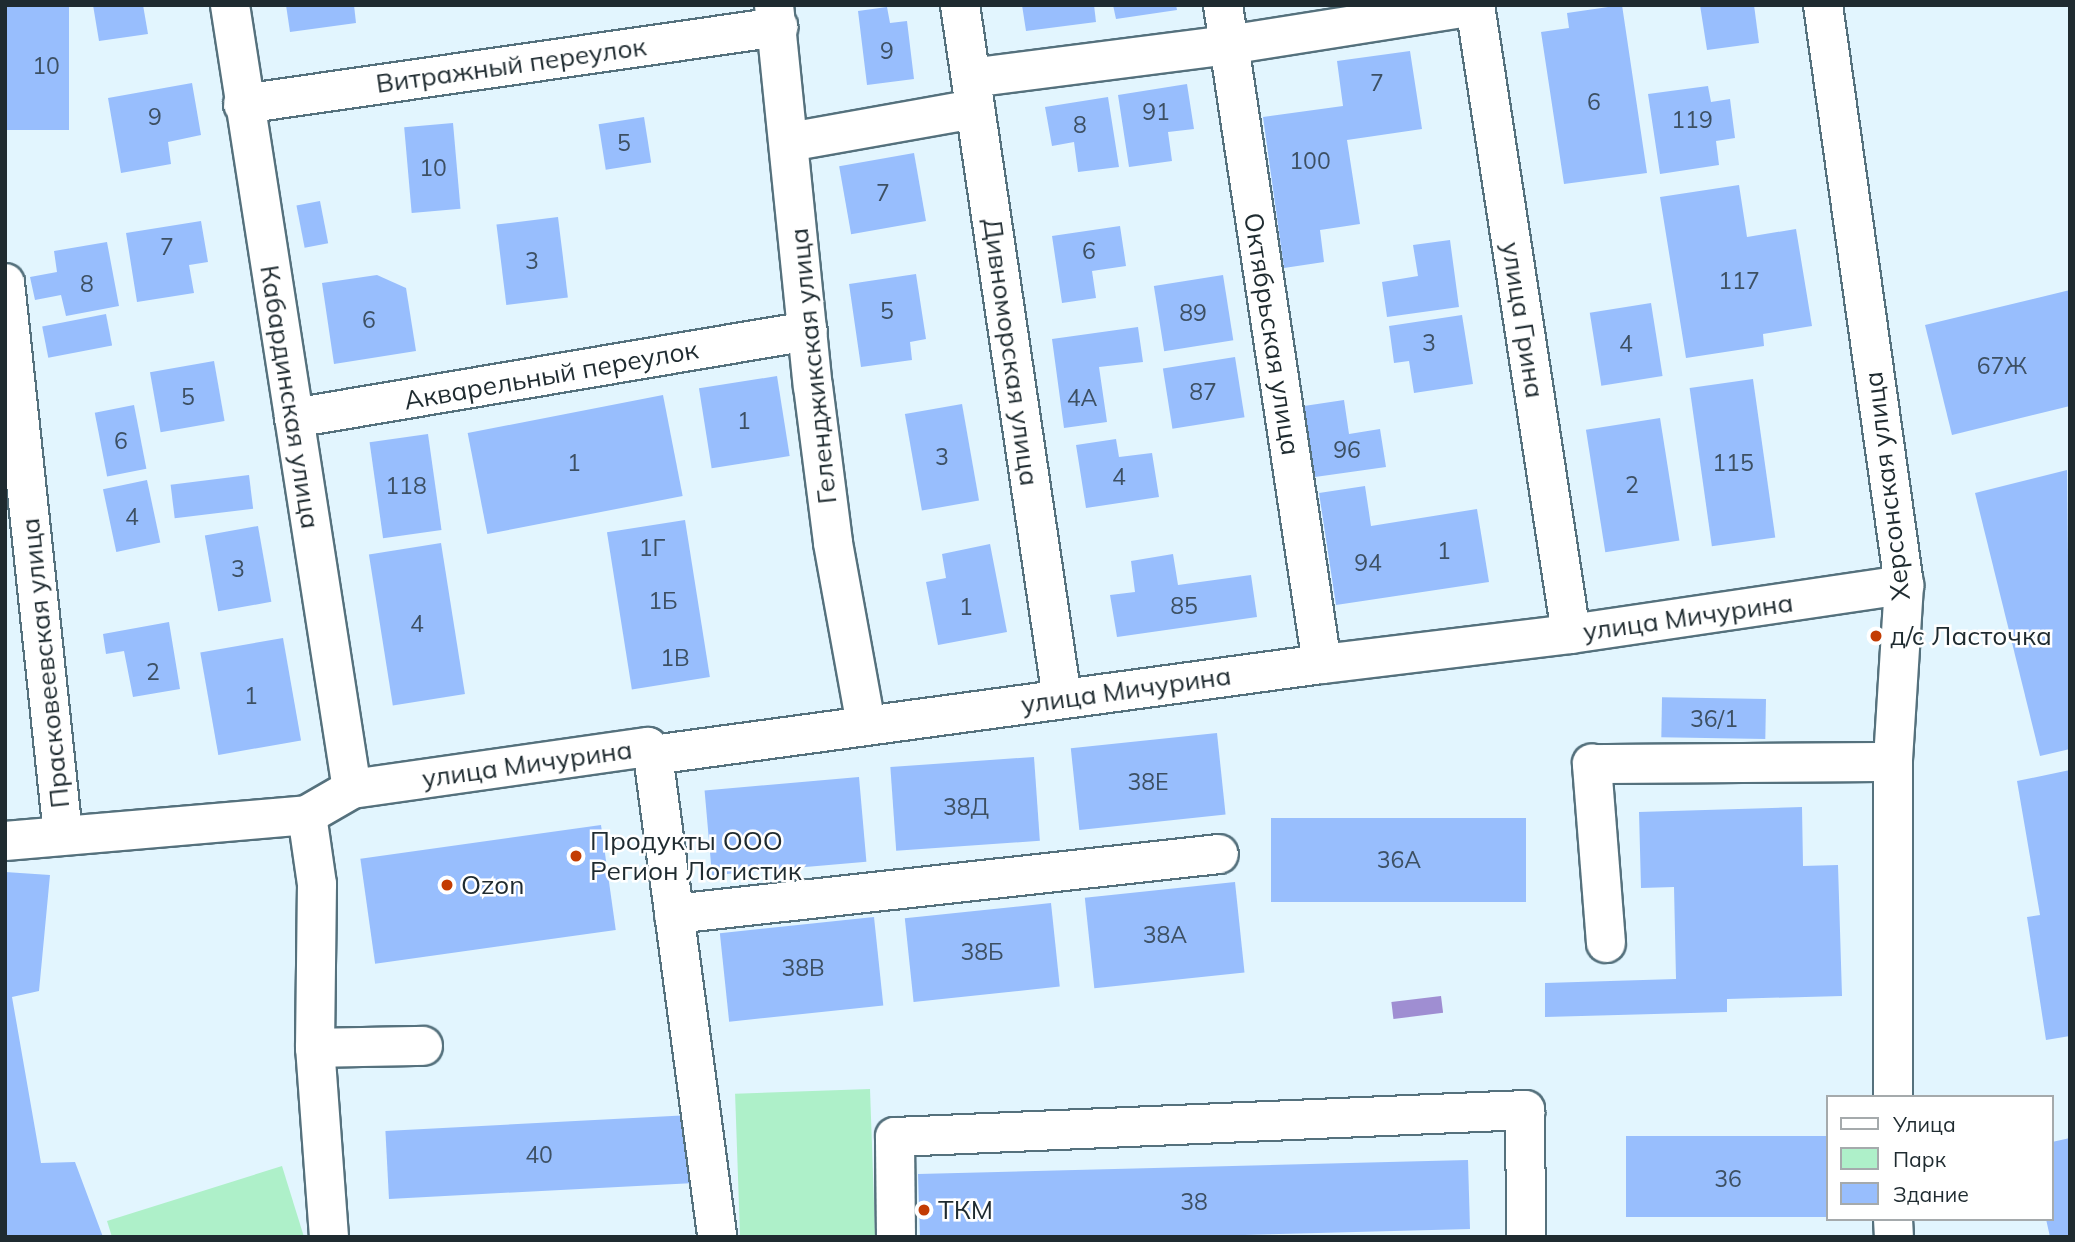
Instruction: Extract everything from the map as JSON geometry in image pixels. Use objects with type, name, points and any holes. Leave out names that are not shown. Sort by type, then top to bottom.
[{"type":"street","name":"Кабардинская улица","points":[[230,5],[243,104],[352,789]]},
{"type":"street","name":"Дивноморская улица","points":[[960,5],[1062,698]]},
{"type":"street","name":"Октябрьская улица","points":[[1223,5],[1322,664]]},
{"type":"street","name":"Херсонская улица","points":[[1823,5],[1904,585],[1893,762],[1894,1095]]},
{"type":"street","points":[[789,142],[973,93],[1228,45],[1475,6]]},
{"type":"street","name":"улица Грина","points":[[1475,6],[1571,634]]},
{"type":"street","name":"Витражный переулок","points":[[243,104],[776,16]]},
{"type":"street","name":"Геленджикская улица","points":[[776,16],[833,543],[866,725]]},
{"type":"street","name":"Прасковеевская улица","points":[[5,282],[63,835]]},
{"type":"street","name":"Акварельный переулок","points":[[294,418],[808,331]]},
{"type":"street","name":"улица Мичурина","points":[[352,789],[648,747],[653,755],[1062,698],[1571,634],[1904,585]]},
{"type":"street","points":[[653,755],[718,1237]]},
{"type":"street","points":[[1606,943],[1592,764],[1893,762]]},
{"type":"street","points":[[5,841],[307,815],[352,789]]},
{"type":"street","points":[[307,815],[317,884],[315,1048],[329,1237]]},
{"type":"street","points":[[674,914],[1219,854]]},
{"type":"street","points":[[315,1048],[423,1046]]},
{"type":"street","points":[[896,1237],[895,1137],[1525,1110],[1527,1237]]},
{"type":"green space","points":[[870,1089],[875,1237],[740,1237],[735,1094]]},
{"type":"green space","points":[[282,1166],[304,1237],[112,1237],[107,1221]]},
{"type":"shaded area","points":[[1441,996],[1443,1013],[1393,1019],[1391,1002]]},
{"type":"building","points":[[5,5],[69,5],[69,130],[5,130]]},
{"type":"building","points":[[93,5],[143,5],[148,34],[99,41]]},
{"type":"building","points":[[286,5],[354,5],[356,23],[290,32]]},
{"type":"building","points":[[1022,5],[1094,5],[1096,22],[1026,31]]},
{"type":"building","points":[[1113,5],[1176,5],[1177,10],[1116,19]]},
{"type":"building","points":[[1622,5],[1647,173],[1564,184],[1541,32],[1569,28],[1567,13]]},
{"type":"building","points":[[1700,5],[1754,5],[1759,43],[1707,50]]},
{"type":"building","points":[[887,7],[890,23],[907,21],[914,79],[867,85],[858,11]]},
{"type":"building","points":[[1410,51],[1422,129],[1347,140],[1360,224],[1320,230],[1324,262],[1284,268],[1263,117],[1343,106],[1337,61]]},
{"type":"building","points":[[192,83],[201,135],[168,142],[171,164],[121,173],[108,98]]},
{"type":"building","points":[[1187,84],[1194,129],[1168,132],[1172,161],[1129,167],[1118,95]]},
{"type":"building","points":[[1708,86],[1711,102],[1730,99],[1735,138],[1716,141],[1719,165],[1660,174],[1648,94]]},
{"type":"building","points":[[1108,97],[1119,167],[1078,172],[1074,142],[1052,146],[1045,107]]},
{"type":"building","points":[[644,117],[651,162],[606,170],[599,124]]},
{"type":"building","points":[[453,123],[460,209],[412,213],[404,127]]},
{"type":"building","points":[[914,153],[926,221],[851,234],[839,166]]},
{"type":"building","points":[[1739,185],[1747,237],[1796,229],[1812,326],[1763,334],[1764,346],[1686,358],[1660,197]]},
{"type":"building","points":[[320,201],[328,243],[305,248],[296,206]]},
{"type":"building","points":[[558,217],[568,297],[506,305],[496,225]]},
{"type":"building","points":[[201,221],[208,262],[189,265],[194,293],[137,302],[126,233]]},
{"type":"building","points":[[1120,226],[1126,266],[1092,271],[1096,298],[1062,303],[1052,236]]},
{"type":"building","points":[[1450,240],[1459,307],[1387,317],[1382,282],[1418,276],[1413,245]]},
{"type":"building","points":[[107,242],[119,306],[66,316],[61,295],[35,300],[30,277],[57,272],[54,251]]},
{"type":"building","points":[[916,274],[926,339],[910,342],[912,360],[861,367],[849,284]]},
{"type":"building","points":[[377,275],[406,288],[416,351],[334,364],[322,283]]},
{"type":"building","points":[[1223,275],[1233,340],[1164,351],[1154,286]]},
{"type":"building","points":[[2070,290],[2070,406],[1952,435],[1925,325]]},
{"type":"building","points":[[1651,303],[1663,376],[1601,386],[1590,313]]},
{"type":"building","points":[[106,314],[112,345],[48,358],[42,326]]},
{"type":"building","points":[[1462,315],[1473,384],[1414,393],[1409,361],[1394,363],[1389,326]]},
{"type":"building","points":[[1138,327],[1143,362],[1099,367],[1107,422],[1064,428],[1052,339]]},
{"type":"building","points":[[1235,357],[1245,417],[1172,429],[1163,368]]},
{"type":"building","points":[[214,361],[225,421],[161,432],[150,372]]},
{"type":"building","points":[[777,376],[790,456],[712,468],[699,388]]},
{"type":"building","points":[[1753,379],[1775,537],[1712,546],[1690,388]]},
{"type":"building","points":[[663,395],[683,496],[487,534],[468,433]]},
{"type":"building","points":[[1344,400],[1349,434],[1380,429],[1386,467],[1315,477],[1304,406]]},
{"type":"building","points":[[962,404],[979,501],[922,511],[905,414]]},
{"type":"building","points":[[134,405],[146,469],[107,476],[95,413]]},
{"type":"building","points":[[1660,418],[1679,540],[1605,552],[1586,430]]},
{"type":"building","points":[[428,434],[441,530],[383,538],[370,442]]},
{"type":"building","points":[[1116,439],[1119,457],[1152,453],[1159,497],[1086,508],[1076,445]]},
{"type":"building","points":[[2067,470],[2070,749],[2040,756],[1975,493]]},
{"type":"building","points":[[249,475],[253,509],[175,518],[171,485]]},
{"type":"building","points":[[147,480],[160,543],[116,552],[103,489]]},
{"type":"building","points":[[1365,486],[1371,526],[1477,509],[1489,582],[1336,605],[1319,493]]},
{"type":"building","points":[[685,520],[710,677],[632,689],[607,532]]},
{"type":"building","points":[[258,526],[271,602],[218,611],[205,535]]},
{"type":"building","points":[[441,543],[465,694],[393,706],[369,554]]},
{"type":"building","points":[[990,544],[1007,632],[938,645],[926,582],[946,578],[942,554]]},
{"type":"building","points":[[1173,554],[1178,585],[1251,575],[1257,617],[1117,637],[1110,595],[1135,592],[1131,561]]},
{"type":"building","points":[[169,622],[180,689],[133,697],[124,651],[106,654],[103,634]]},
{"type":"building","points":[[283,638],[301,740],[218,755],[200,653]]},
{"type":"building","points":[[1662,697],[1766,699],[1765,739],[1661,737]]},
{"type":"building","points":[[1217,733],[1226,815],[1079,830],[1071,748]]},
{"type":"building","points":[[1034,757],[1040,841],[896,851],[890,767]]},
{"type":"building","points":[[2070,770],[2070,1036],[2046,1040],[2027,917],[2040,915],[2017,781]]},
{"type":"building","points":[[859,777],[866,862],[712,875],[705,791]]},
{"type":"building","points":[[1802,807],[1803,866],[1838,865],[1842,996],[1727,999],[1727,1012],[1545,1017],[1545,983],[1676,979],[1674,887],[1641,888],[1639,812]]},
{"type":"building","points":[[1271,818],[1526,818],[1526,902],[1271,902]]},
{"type":"building","points":[[601,825],[616,930],[375,964],[360,859]]},
{"type":"building","points":[[5,872],[50,875],[39,991],[12,997],[41,1163],[75,1162],[103,1237],[5,1237]]},
{"type":"building","points":[[1235,882],[1245,973],[1094,988],[1085,898]]},
{"type":"building","points":[[1051,903],[1060,987],[914,1002],[905,918]]},
{"type":"building","points":[[874,917],[883,1006],[729,1022],[720,933]]},
{"type":"building","points":[[691,1115],[695,1183],[389,1199],[385,1131]]},
{"type":"building","points":[[1626,1136],[1826,1136],[1826,1217],[1626,1217]]},
{"type":"building","points":[[2070,1138],[2070,1237],[2050,1237],[2046,1221],[2054,1221],[2054,1142]]},
{"type":"building","points":[[1468,1160],[1470,1229],[1171,1237],[920,1237],[918,1174]]},
{"type":"place","name":"д/с Ласточка","points":[[1876,636]]},
{"type":"place","name":"Продукты ООО Регион Логистик","points":[[576,856]]},
{"type":"place","name":"Ozon","points":[[447,885]]},
{"type":"place","name":"ТКМ","points":[[924,1210]]}]
